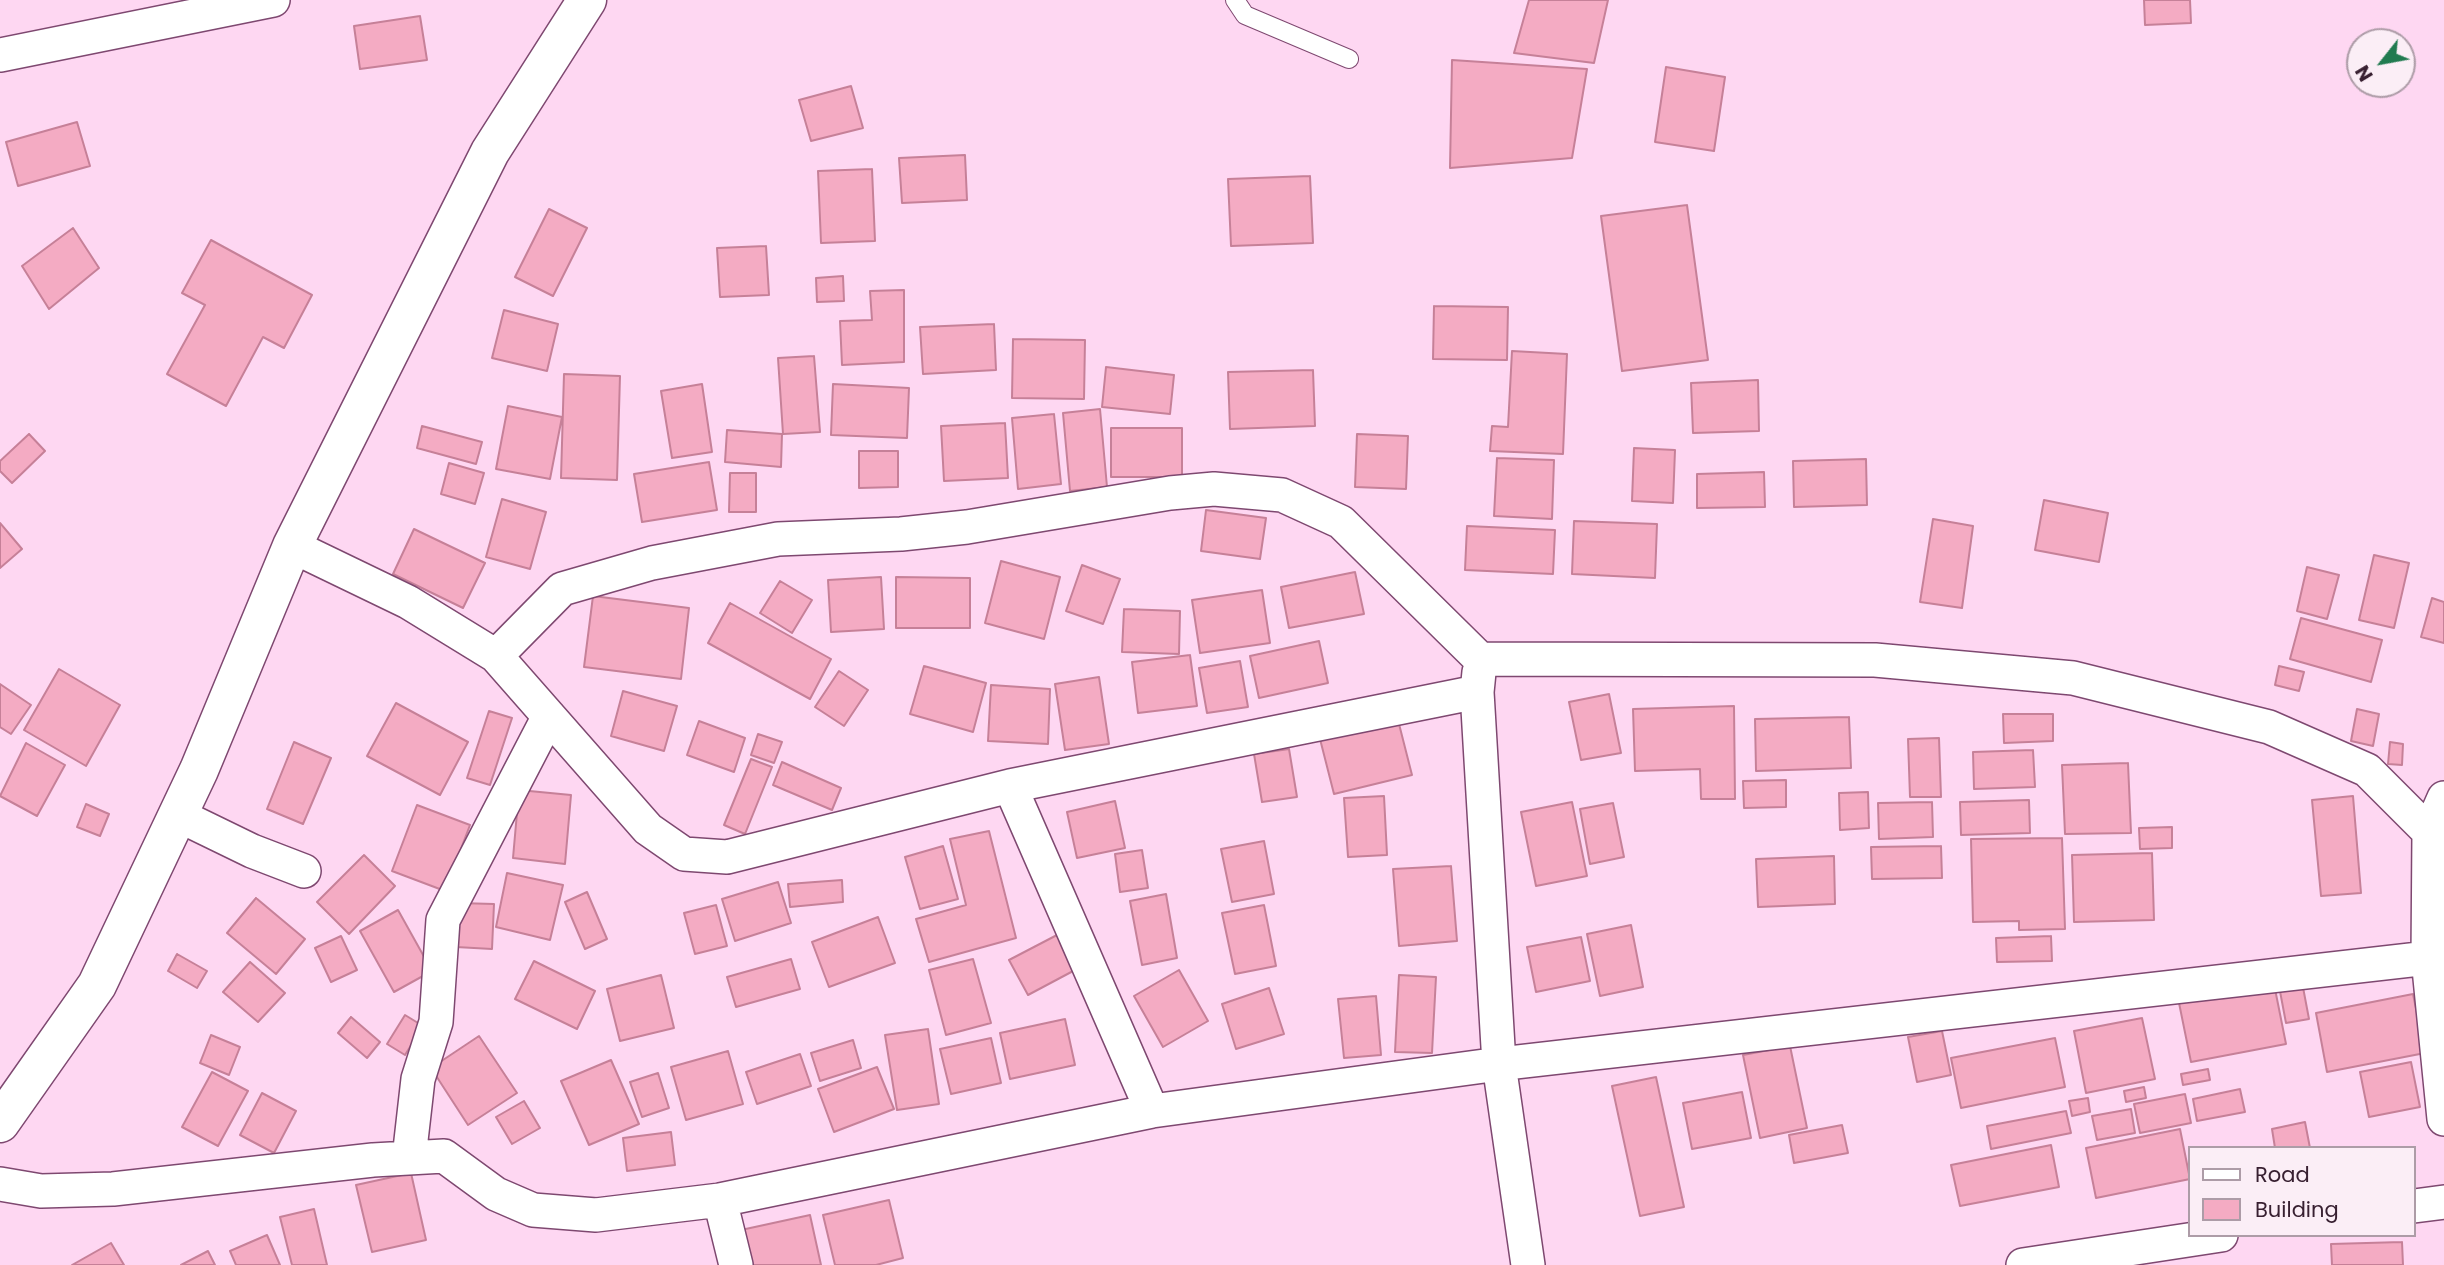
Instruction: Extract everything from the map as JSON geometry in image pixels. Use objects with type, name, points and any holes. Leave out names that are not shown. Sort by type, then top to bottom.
[{"type":"street","points":[[0,55],[273,0]]},
{"type":"street","points":[[0,1123],[97,985],[178,815],[292,546],[490,152],[587,0]]},
{"type":"street","points":[[496,656],[562,589],[652,563],[778,540],[901,534],[967,527],[1131,497],[1214,489],[1282,495],[1341,522],[1480,659],[1875,660],[2073,678],[2281,733],[2367,770],[2429,832]]},
{"type":"street","points":[[292,546],[408,602],[496,656],[648,830],[684,854],[727,857],[1010,786],[1477,692]]},
{"type":"street","points":[[1480,659],[1477,692],[1499,1064],[1528,1265]]},
{"type":"street","points":[[408,1158],[418,1079],[436,1022],[443,920],[549,716]]},
{"type":"street","points":[[1010,786],[1152,1111]]},
{"type":"street","points":[[2444,798],[2429,832],[2428,958],[2444,1119]]},
{"type":"street","points":[[178,815],[252,851],[304,871]]},
{"type":"street","points":[[0,1184],[41,1191],[113,1189],[444,1156],[496,1194],[533,1210],[596,1215],[720,1200],[1152,1111],[1499,1064],[2428,958]]},
{"type":"street","points":[[720,1200],[736,1265]]},
{"type":"street","points":[[2416,1206],[2444,1202]]},
{"type":"street","points":[[2023,1265],[2208,1237]]},
{"type":"lane","points":[[1235,0],[1245,15],[1349,59]]},
{"type":"building","points":[[1529,0],[1608,0],[1594,63],[1514,53]]},
{"type":"building","points":[[2144,0],[2190,0],[2191,23],[2145,25]]},
{"type":"building","points":[[420,16],[427,60],[360,69],[354,26]]},
{"type":"building","points":[[1452,60],[1587,69],[1572,158],[1450,168]]},
{"type":"building","points":[[1666,67],[1725,77],[1714,151],[1655,142]]},
{"type":"building","points":[[851,86],[863,128],[811,141],[799,100]]},
{"type":"building","points":[[77,122],[90,166],[18,186],[6,142]]},
{"type":"building","points":[[965,155],[967,200],[902,203],[899,158]]},
{"type":"building","points":[[872,169],[875,241],[821,243],[818,171]]},
{"type":"building","points":[[1310,176],[1313,243],[1231,246],[1228,179]]},
{"type":"building","points":[[1687,205],[1708,360],[1622,371],[1601,216]]},
{"type":"building","points":[[549,209],[587,228],[553,296],[515,277]]},
{"type":"building","points":[[73,228],[99,268],[49,309],[22,266]]},
{"type":"building","points":[[211,240],[312,295],[284,348],[263,337],[226,406],[167,374],[205,305],[182,293]]},
{"type":"building","points":[[766,246],[769,295],[720,297],[717,248]]},
{"type":"building","points":[[843,276],[844,301],[817,302],[816,278]]},
{"type":"building","points":[[904,290],[904,362],[842,365],[840,321],[872,320],[870,291]]},
{"type":"building","points":[[1434,306],[1508,307],[1507,360],[1433,359]]},
{"type":"building","points":[[504,310],[558,324],[547,371],[492,358]]},
{"type":"building","points":[[994,324],[996,370],[923,374],[920,327]]},
{"type":"building","points":[[1013,339],[1085,340],[1084,399],[1012,398]]},
{"type":"building","points":[[1512,351],[1567,354],[1563,454],[1490,451],[1492,426],[1508,427]]},
{"type":"building","points":[[814,356],[820,432],[783,434],[778,358]]},
{"type":"building","points":[[1106,367],[1174,375],[1170,414],[1102,407]]},
{"type":"building","points":[[1313,370],[1315,426],[1230,429],[1228,372]]},
{"type":"building","points":[[564,374],[620,376],[617,480],[561,478]]},
{"type":"building","points":[[1758,380],[1759,431],[1693,433],[1691,383]]},
{"type":"building","points":[[702,384],[712,452],[672,458],[661,391]]},
{"type":"building","points":[[833,384],[909,388],[907,438],[831,435]]},
{"type":"building","points":[[508,406],[562,417],[550,479],[496,469]]},
{"type":"building","points":[[1100,409],[1107,487],[1070,491],[1063,413]]},
{"type":"building","points":[[1054,414],[1061,484],[1018,489],[1012,418]]},
{"type":"building","points":[[1005,423],[1008,478],[944,481],[941,426]]},
{"type":"building","points":[[422,426],[482,442],[476,464],[417,448]]},
{"type":"building","points":[[1111,428],[1182,428],[1182,477],[1111,477]]},
{"type":"building","points":[[727,430],[782,434],[781,467],[725,462]]},
{"type":"building","points":[[29,434],[45,451],[12,483],[0,471],[0,461]]},
{"type":"building","points":[[1357,434],[1408,436],[1406,489],[1355,487]]},
{"type":"building","points":[[1634,448],[1675,450],[1673,503],[1632,501]]},
{"type":"building","points":[[859,451],[898,451],[898,487],[859,488]]},
{"type":"building","points":[[1497,458],[1554,460],[1552,519],[1494,516]]},
{"type":"building","points":[[1866,459],[1867,505],[1794,507],[1793,461]]},
{"type":"building","points":[[709,462],[717,510],[642,522],[634,474]]},
{"type":"building","points":[[449,463],[484,473],[475,504],[441,494]]},
{"type":"building","points":[[1764,472],[1765,507],[1697,508],[1697,474]]},
{"type":"building","points":[[730,473],[756,473],[756,512],[729,512]]},
{"type":"building","points":[[502,499],[546,512],[530,569],[486,557]]},
{"type":"building","points":[[2044,500],[2108,513],[2099,562],[2035,550]]},
{"type":"building","points":[[1206,510],[1266,518],[1260,559],[1201,551]]},
{"type":"building","points":[[1933,519],[1973,526],[1962,608],[1920,602]]},
{"type":"building","points":[[1574,521],[1657,524],[1655,578],[1572,574]]},
{"type":"building","points":[[0,523],[22,549],[0,568]]},
{"type":"building","points":[[1467,526],[1555,530],[1553,574],[1465,570]]},
{"type":"building","points":[[414,529],[485,563],[463,608],[393,574]]},
{"type":"building","points":[[2374,555],[2409,563],[2394,628],[2359,620]]},
{"type":"building","points":[[1001,561],[1060,577],[1044,639],[985,623]]},
{"type":"building","points":[[1082,565],[1120,579],[1103,624],[1066,611]]},
{"type":"building","points":[[2307,567],[2339,575],[2327,619],[2297,611]]},
{"type":"building","points":[[1355,572],[1364,614],[1289,628],[1281,587]]},
{"type":"building","points":[[881,577],[884,629],[831,632],[828,580]]},
{"type":"building","points":[[896,577],[970,578],[970,628],[896,628]]},
{"type":"building","points":[[780,581],[812,600],[792,633],[760,613]]},
{"type":"building","points":[[1262,590],[1270,643],[1200,653],[1192,600]]},
{"type":"building","points":[[593,596],[689,608],[681,679],[584,667]]},
{"type":"building","points":[[2432,598],[2444,602],[2444,643],[2421,637]]},
{"type":"building","points":[[730,603],[831,659],[810,699],[708,643]]},
{"type":"building","points":[[1124,609],[1180,611],[1179,654],[1122,652]]},
{"type":"building","points":[[2301,618],[2382,640],[2371,682],[2290,659]]},
{"type":"building","points":[[1319,641],[1328,683],[1259,698],[1250,656]]},
{"type":"building","points":[[1190,655],[1197,706],[1138,713],[1132,662]]},
{"type":"building","points":[[1240,661],[1248,707],[1207,713],[1199,668]]},
{"type":"building","points":[[924,666],[986,683],[973,732],[910,714]]},
{"type":"building","points":[[2279,666],[2304,672],[2299,691],[2275,685]]},
{"type":"building","points":[[59,669],[120,705],[86,766],[24,730]]},
{"type":"building","points":[[839,671],[868,690],[844,726],[815,707]]},
{"type":"building","points":[[1099,677],[1109,744],[1065,750],[1055,684]]},
{"type":"building","points":[[0,684],[31,705],[11,734],[0,727]]},
{"type":"building","points":[[991,685],[1050,689],[1048,744],[988,741]]},
{"type":"building","points":[[623,691],[677,706],[664,751],[611,736]]},
{"type":"building","points":[[1609,694],[1621,753],[1581,760],[1569,702]]},
{"type":"building","points":[[396,703],[468,742],[440,795],[367,756]]},
{"type":"building","points":[[1734,706],[1735,799],[1701,799],[1700,769],[1635,771],[1633,709]]},
{"type":"building","points":[[2357,709],[2379,714],[2373,746],[2351,741]]},
{"type":"building","points":[[489,711],[512,718],[490,785],[467,778]]},
{"type":"building","points":[[2003,714],[2053,714],[2053,741],[2004,743]]},
{"type":"building","points":[[1849,717],[1851,768],[1756,771],[1755,719]]},
{"type":"building","points":[[1398,720],[1412,775],[1334,794],[1320,739]]},
{"type":"building","points":[[699,721],[745,738],[734,772],[687,755]]},
{"type":"building","points":[[758,734],[782,742],[774,763],[751,755]]},
{"type":"building","points":[[1939,738],[1941,797],[1910,797],[1908,739]]},
{"type":"building","points":[[294,742],[331,758],[303,824],[267,809]]},
{"type":"building","points":[[2390,742],[2403,744],[2402,765],[2388,764]]},
{"type":"building","points":[[26,743],[65,765],[37,816],[0,796]]},
{"type":"building","points":[[1289,749],[1297,797],[1262,802],[1254,754]]},
{"type":"building","points":[[2033,750],[2035,787],[1974,789],[1973,752]]},
{"type":"building","points":[[751,759],[772,767],[745,834],[724,825]]},
{"type":"building","points":[[782,762],[841,788],[832,810],[773,785]]},
{"type":"building","points":[[2128,763],[2131,833],[2065,834],[2062,765]]},
{"type":"building","points":[[1786,780],[1786,807],[1744,808],[1743,781]]},
{"type":"building","points":[[519,790],[571,795],[565,864],[513,858]]},
{"type":"building","points":[[1868,792],[1869,828],[1840,830],[1839,793]]},
{"type":"building","points":[[1384,796],[1387,855],[1348,857],[1344,798]]},
{"type":"building","points":[[2353,796],[2361,893],[2321,896],[2312,800]]},
{"type":"building","points":[[2029,800],[2030,833],[1961,835],[1960,802]]},
{"type":"building","points":[[1115,801],[1125,848],[1077,858],[1067,812]]},
{"type":"building","points":[[1572,802],[1587,876],[1536,886],[1521,812]]},
{"type":"building","points":[[1932,802],[1933,837],[1879,839],[1878,803]]},
{"type":"building","points":[[1613,803],[1624,857],[1590,864],[1580,809]]},
{"type":"building","points":[[86,804],[109,814],[100,836],[77,827]]},
{"type":"building","points":[[417,805],[470,825],[445,891],[392,871]]},
{"type":"building","points":[[2172,827],[2172,848],[2140,849],[2139,828]]},
{"type":"building","points":[[989,831],[1016,938],[929,962],[916,919],[966,905],[950,839]]},
{"type":"building","points":[[2062,838],[2065,929],[2019,930],[2019,921],[1973,922],[1971,839]]},
{"type":"building","points":[[1264,841],[1274,894],[1232,902],[1221,849]]},
{"type":"building","points":[[943,846],[958,899],[920,909],[905,857]]},
{"type":"building","points":[[1941,846],[1942,878],[1872,879],[1871,847]]},
{"type":"building","points":[[1142,850],[1148,888],[1120,892],[1115,854]]},
{"type":"building","points":[[2152,853],[2154,920],[2074,922],[2072,855]]},
{"type":"building","points":[[364,855],[395,886],[349,934],[317,902]]},
{"type":"building","points":[[1834,856],[1835,904],[1758,907],[1756,859]]},
{"type":"building","points":[[1451,866],[1457,941],[1399,946],[1393,869]]},
{"type":"building","points":[[507,873],[563,885],[550,940],[496,927]]},
{"type":"building","points":[[842,880],[843,902],[790,907],[788,884]]},
{"type":"building","points":[[778,882],[791,923],[735,941],[722,899]]},
{"type":"building","points":[[587,892],[607,939],[585,949],[565,902]]},
{"type":"building","points":[[1166,894],[1177,958],[1142,965],[1130,901]]},
{"type":"building","points":[[256,898],[305,939],[276,974],[227,933]]},
{"type":"building","points":[[458,903],[494,904],[492,949],[456,947]]},
{"type":"building","points":[[716,905],[727,946],[695,954],[684,913]]},
{"type":"building","points":[[1264,905],[1276,966],[1235,974],[1222,913]]},
{"type":"building","points":[[398,910],[432,971],[394,992],[360,931]]},
{"type":"building","points":[[878,917],[895,963],[829,987],[812,942]]},
{"type":"building","points":[[1631,925],[1643,987],[1600,996],[1587,934]]},
{"type":"building","points":[[1057,935],[1075,970],[1028,995],[1009,960]]},
{"type":"building","points":[[341,936],[357,970],[331,982],[315,948]]},
{"type":"building","points":[[2051,936],[2052,961],[1997,962],[1996,938]]},
{"type":"building","points":[[1581,937],[1590,981],[1536,992],[1527,947]]},
{"type":"building","points":[[177,954],[207,971],[197,988],[168,971]]},
{"type":"building","points":[[791,959],[800,989],[736,1007],[727,977]]},
{"type":"building","points":[[973,959],[991,1023],[946,1035],[929,970]]},
{"type":"building","points":[[534,961],[595,991],[577,1029],[515,999]]},
{"type":"building","points":[[250,962],[285,993],[258,1022],[223,992]]},
{"type":"building","points":[[1179,970],[1208,1021],[1163,1047],[1134,996]]},
{"type":"building","points":[[661,975],[674,1028],[620,1041],[607,989]]},
{"type":"building","points":[[1399,975],[1436,977],[1432,1053],[1395,1052]]},
{"type":"building","points":[[2273,979],[2286,1044],[2191,1062],[2178,998]]},
{"type":"building","points":[[2302,982],[2309,1019],[2286,1023],[2279,986]]},
{"type":"building","points":[[1269,988],[1284,1034],[1236,1049],[1222,1004]]},
{"type":"building","points":[[2413,994],[2425,1053],[2327,1072],[2316,1013]]},
{"type":"building","points":[[1376,996],[1381,1055],[1344,1058],[1338,999]]},
{"type":"building","points":[[405,1015],[423,1026],[405,1055],[387,1044]]},
{"type":"building","points":[[351,1017],[380,1042],[367,1058],[338,1033]]},
{"type":"building","points":[[2142,1018],[2155,1079],[2086,1093],[2074,1031]]},
{"type":"building","points":[[1065,1019],[1075,1065],[1010,1079],[1000,1033]]},
{"type":"building","points":[[928,1029],[939,1104],[897,1110],[885,1035]]},
{"type":"building","points":[[1942,1031],[1951,1075],[1917,1082],[1908,1037]]},
{"type":"building","points":[[211,1035],[240,1047],[229,1075],[200,1063]]},
{"type":"building","points":[[479,1036],[517,1093],[468,1125],[431,1068]]},
{"type":"building","points":[[991,1038],[1001,1083],[951,1094],[940,1049]]},
{"type":"building","points":[[2055,1038],[2065,1087],[1961,1108],[1951,1058]]},
{"type":"building","points":[[853,1040],[861,1068],[820,1081],[811,1053]]},
{"type":"building","points":[[1790,1046],[1807,1128],[1760,1138],[1743,1055]]},
{"type":"building","points":[[728,1051],[743,1104],[686,1120],[671,1067]]},
{"type":"building","points":[[800,1054],[811,1086],[757,1104],[746,1072]]},
{"type":"building","points":[[611,1060],[639,1124],[589,1145],[561,1081]]},
{"type":"building","points":[[2411,1062],[2420,1107],[2369,1117],[2360,1072]]},
{"type":"building","points":[[877,1067],[894,1109],[834,1132],[818,1089]]},
{"type":"building","points":[[2208,1069],[2210,1080],[2183,1085],[2181,1074]]},
{"type":"building","points":[[212,1072],[248,1091],[218,1146],[182,1127]]},
{"type":"building","points":[[658,1073],[669,1108],[642,1117],[630,1082]]},
{"type":"building","points":[[1656,1077],[1684,1207],[1640,1216],[1612,1086]]},
{"type":"building","points":[[2144,1087],[2146,1098],[2126,1102],[2124,1091]]},
{"type":"building","points":[[2240,1089],[2245,1112],[2197,1121],[2193,1099]]},
{"type":"building","points":[[1742,1092],[1751,1138],[1692,1149],[1683,1103]]},
{"type":"building","points":[[262,1093],[296,1111],[274,1153],[240,1135]]},
{"type":"building","points":[[2185,1094],[2191,1123],[2140,1133],[2134,1104]]},
{"type":"building","points":[[2088,1098],[2090,1112],[2072,1116],[2069,1101]]},
{"type":"building","points":[[524,1101],[540,1128],[512,1144],[496,1117]]},
{"type":"building","points":[[2131,1109],[2135,1133],[2097,1140],[2092,1116]]},
{"type":"building","points":[[2066,1111],[2071,1133],[1991,1149],[1987,1126]]},
{"type":"building","points":[[2305,1122],[2310,1146],[2275,1146],[2272,1129]]},
{"type":"building","points":[[1842,1125],[1848,1153],[1794,1163],[1789,1135]]},
{"type":"building","points":[[2180,1129],[2188,1179],[2096,1198],[2086,1148]]},
{"type":"building","points":[[671,1132],[675,1165],[627,1171],[623,1138]]},
{"type":"building","points":[[2051,1145],[2059,1187],[1960,1206],[1951,1165]]},
{"type":"building","points":[[411,1173],[426,1240],[372,1252],[356,1185]]},
{"type":"building","points":[[889,1200],[903,1258],[876,1265],[835,1265],[823,1215]]},
{"type":"building","points":[[314,1209],[327,1265],[292,1265],[280,1217]]},
{"type":"building","points":[[810,1215],[821,1265],[748,1265],[741,1230]]},
{"type":"building","points":[[267,1235],[280,1265],[236,1265],[230,1251]]},
{"type":"building","points":[[2402,1242],[2403,1265],[2332,1265],[2331,1244]]},
{"type":"building","points":[[111,1243],[124,1265],[72,1265]]},
{"type":"building","points":[[208,1251],[215,1265],[181,1265]]}]
